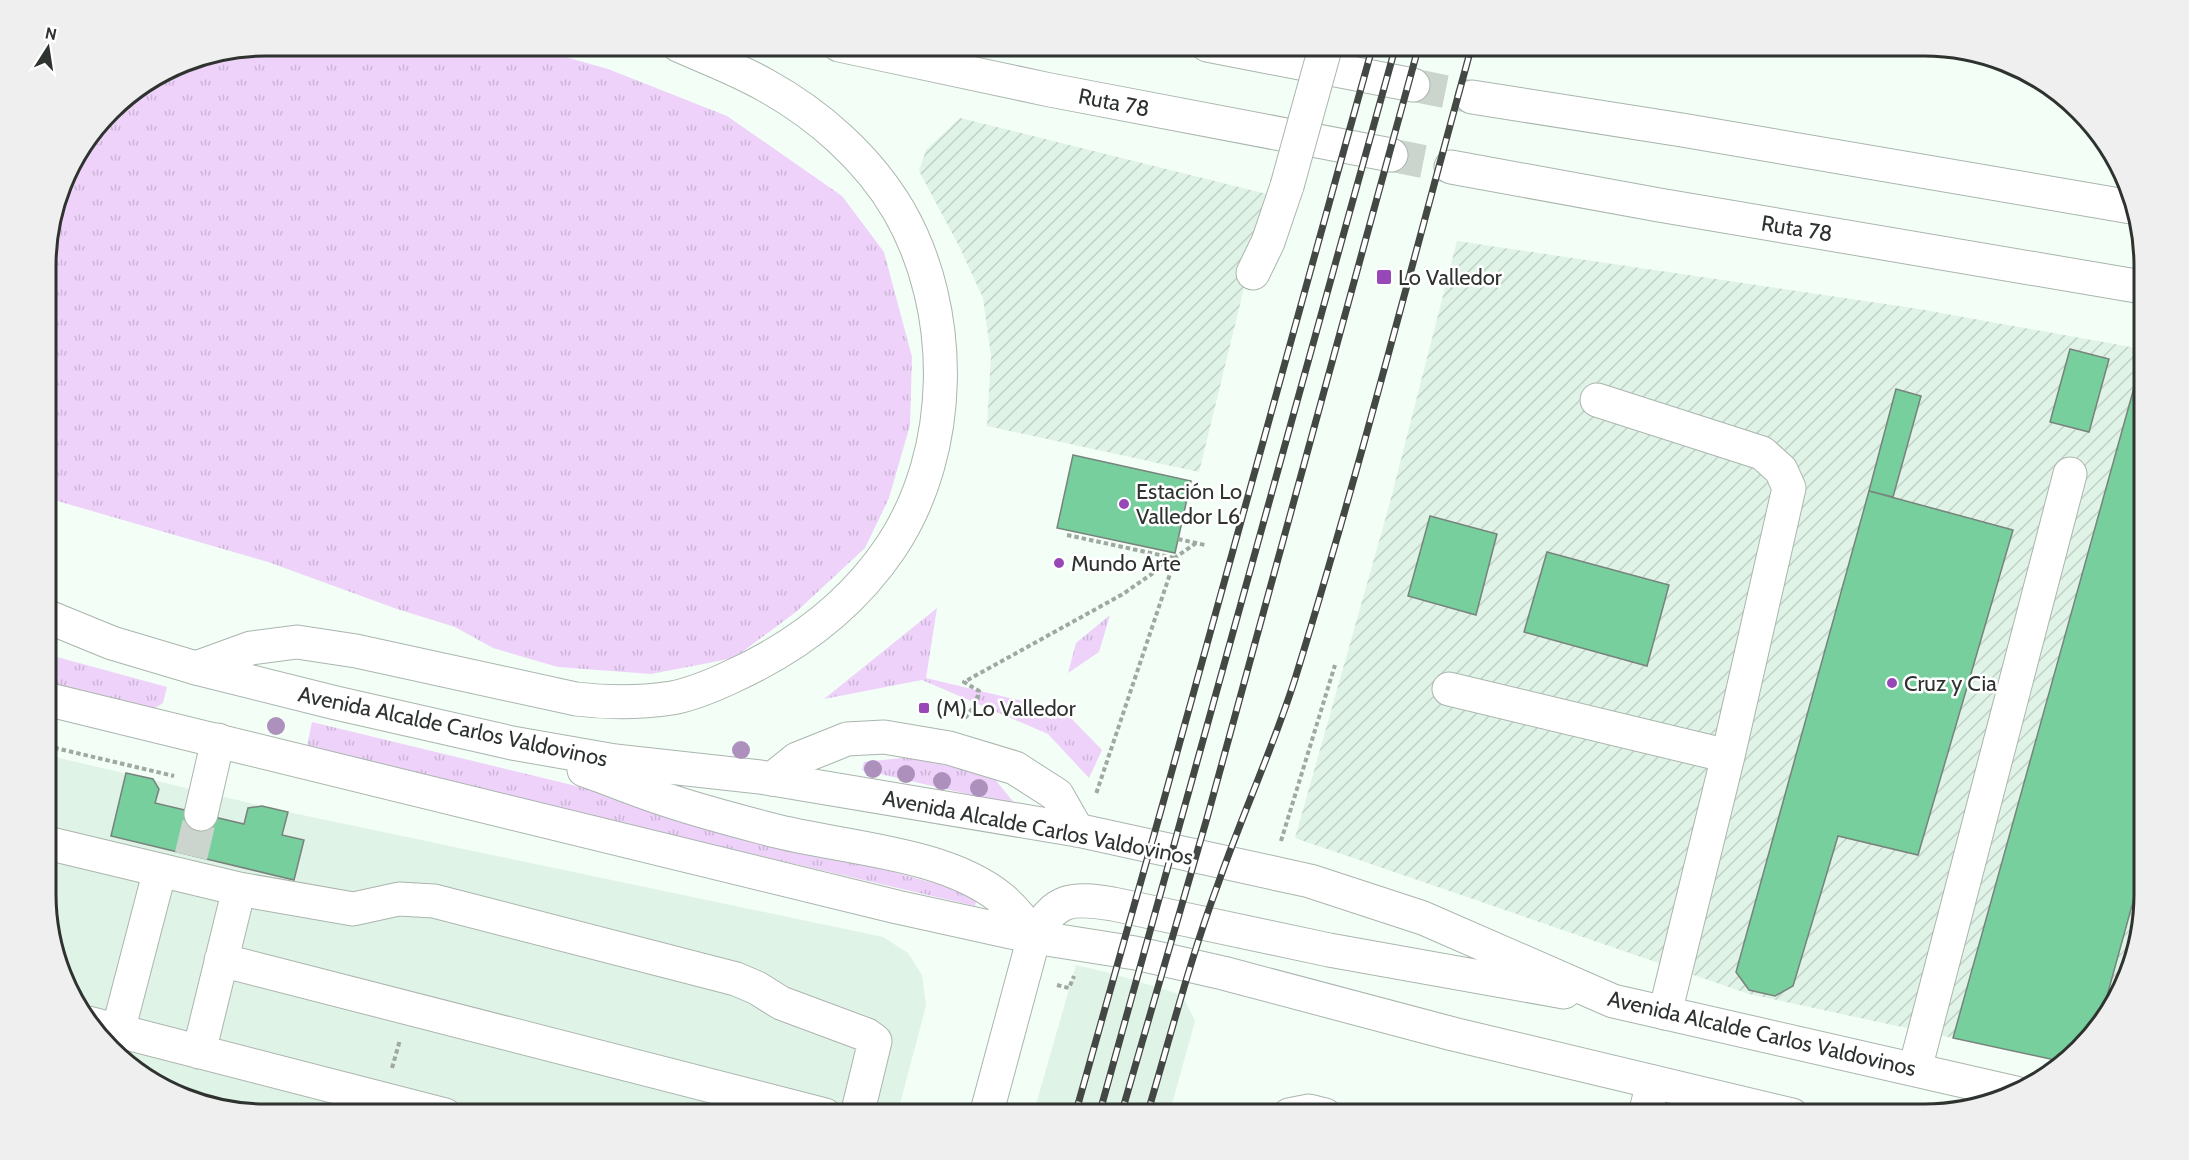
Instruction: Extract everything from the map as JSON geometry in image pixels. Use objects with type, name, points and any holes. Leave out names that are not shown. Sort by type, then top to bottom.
[{"type":"main road","points":[[196,668],[251,648],[297,642],[356,651],[576,699],[609,703],[674,698],[711,687],[787,647],[837,609],[858,589],[891,546],[921,484],[931,451],[939,395],[939,333],[934,300],[925,267],[898,209],[859,158],[812,115],[762,83],[702,56]]},
{"type":"main road","name":"Ruta 78","points":[[891,56],[1062,92],[1391,154]]},
{"type":"main road","points":[[1262,56],[1413,86]]},
{"type":"main road","points":[[1253,273],[1268,242],[1287,186],[1323,56]]},
{"type":"main road","points":[[1472,97],[1705,134],[2124,206]]},
{"type":"main road","name":"Ruta 78","points":[[1451,167],[1659,205],[2134,286]]},
{"type":"main road","points":[[1597,400],[1762,453],[1781,470],[1789,488],[1728,756],[1665,1013]]},
{"type":"main road","points":[[1915,1069],[2070,474]]},
{"type":"main road","name":"Avenida Alcalde Carlos Valdovinos","points":[[56,620],[112,643],[196,668],[512,743],[615,761],[772,779],[1077,830],[1310,881],[1422,918],[1613,1001],[2000,1089]]},
{"type":"main road","points":[[1449,689],[1728,756]]},
{"type":"main road","points":[[56,701],[873,901],[1034,937],[1135,953],[1223,973],[1453,1034],[1746,1104]]},
{"type":"main road","points":[[772,779],[797,759],[847,739],[884,737],[949,748],[1015,768],[1057,795],[1077,830]]},
{"type":"main road","points":[[205,799],[218,740]]},
{"type":"main road","points":[[512,743],[669,801],[775,831],[861,847],[942,867],[1001,897],[1016,912],[1034,937]]},
{"type":"main road","points":[[56,845],[180,868],[239,889],[353,909],[399,899],[434,901],[736,979],[757,988],[781,1003],[867,1035],[875,1041],[860,1104]]},
{"type":"main road","points":[[103,1027],[180,868]]},
{"type":"main road","points":[[199,1052],[239,889]]},
{"type":"main road","points":[[989,1104],[1034,937],[1044,918],[1054,909],[1071,902],[1099,902],[1329,950],[1613,1001]]},
{"type":"main road","points":[[221,960],[782,1104]]},
{"type":"main road","points":[[103,1027],[402,1104]]},
{"type":"main road","points":[[1648,1104],[1653,1082]]},
{"type":"path","points":[[1067,535],[1174,558]]},
{"type":"path","points":[[1178,539],[1204,545]]},
{"type":"path","points":[[960,724],[976,704],[979,691],[964,682],[1123,594],[1196,543]]},
{"type":"path","points":[[1091,793],[1097,795],[1174,558]]},
{"type":"path","points":[[1271,873],[1335,664]]},
{"type":"path","points":[[56,749],[205,799]]},
{"type":"path","points":[[383,1099],[409,1008]]},
{"type":"shaded area","points":[[960,118],[1267,194],[1199,472],[987,426],[991,356],[983,298],[960,248],[919,171],[926,150]]},
{"type":"shaded area","points":[[1457,241],[1919,309],[2134,348],[2134,895],[2132,922],[2118,975],[2098,1011],[2081,1033],[2052,1059],[1749,994],[1295,838],[1389,506]]},
{"type":"shaded area","points":[[56,757],[288,812],[883,937],[908,953],[922,975],[926,1006],[900,1104],[265,1104],[238,1103],[211,1097],[173,1083],[149,1069],[117,1043],[84,1000],[71,975],[57,922]]},
{"type":"shaded area","points":[[1076,965],[1182,995],[1195,1021],[1172,1104],[1036,1104]]},
{"type":"green space","points":[[252,56],[562,56],[608,69],[727,116],[842,196],[884,252],[912,357],[910,425],[889,498],[865,548],[796,612],[734,658],[651,674],[558,667],[493,648],[455,627],[397,609],[268,562],[56,501],[56,252],[63,211],[71,185],[84,160],[108,127],[149,91],[185,71],[224,60]]},
{"type":"green space","points":[[937,608],[926,678],[1064,711],[1102,750],[1089,778],[1048,734],[922,680],[824,699]]},
{"type":"green space","points":[[1110,615],[1099,652],[1068,673],[1076,643]]},
{"type":"green space","points":[[56,657],[167,687],[163,703],[144,715],[56,692]]},
{"type":"green space","points":[[312,722],[568,784],[978,895],[975,906],[306,750]]},
{"type":"green space","points":[[912,757],[993,777],[1016,805],[862,770],[864,762]]},
{"type":"building","points":[[2070,349],[2109,359],[2089,432],[2050,422]]},
{"type":"building","points":[[2134,388],[2134,895],[2107,995],[2081,1033],[2052,1059],[1953,1038]]},
{"type":"building","points":[[1896,389],[1921,396],[1893,497],[1869,491]]},
{"type":"building","name":"Estación Lo Valledor L6","points":[[1073,455],[1191,481],[1175,553],[1057,528]]},
{"type":"building","name":"Cruz y Cia","points":[[1869,491],[2013,530],[1918,855],[1838,836],[1793,986],[1775,996],[1749,990],[1736,972]]},
{"type":"building","points":[[1430,516],[1497,534],[1476,615],[1408,596]]},
{"type":"building","points":[[1547,552],[1669,585],[1647,666],[1524,632]]},
{"type":"building","points":[[126,773],[153,779],[159,789],[155,803],[244,824],[248,808],[262,806],[288,812],[282,835],[304,840],[294,880],[111,836]]},
{"type":"tunnel","points":[[1413,85],[1472,97]]},
{"type":"tunnel","points":[[1391,155],[1451,167]]},
{"type":"tunnel","points":[[191,856],[201,814]]},
{"type":"railway","points":[[1078,1104],[1370,56]]},
{"type":"railway","points":[[1102,1104],[1393,56]]},
{"type":"railway","points":[[1124,1104],[1207,818],[1416,56]]},
{"type":"railway","points":[[1150,1104],[1208,912],[1295,679],[1364,442],[1469,56]]},
{"type":"place","name":"Lo Valledor","points":[[1384,277]]},
{"type":"place","name":"Estación Lo Valledor L6","points":[[1124,504]]},
{"type":"place","name":"Mundo Arte","points":[[1059,563]]},
{"type":"place","name":"Cruz y Cia","points":[[1892,683]]},
{"type":"place","name":"(M) Lo Valledor","points":[[924,708]]}]
